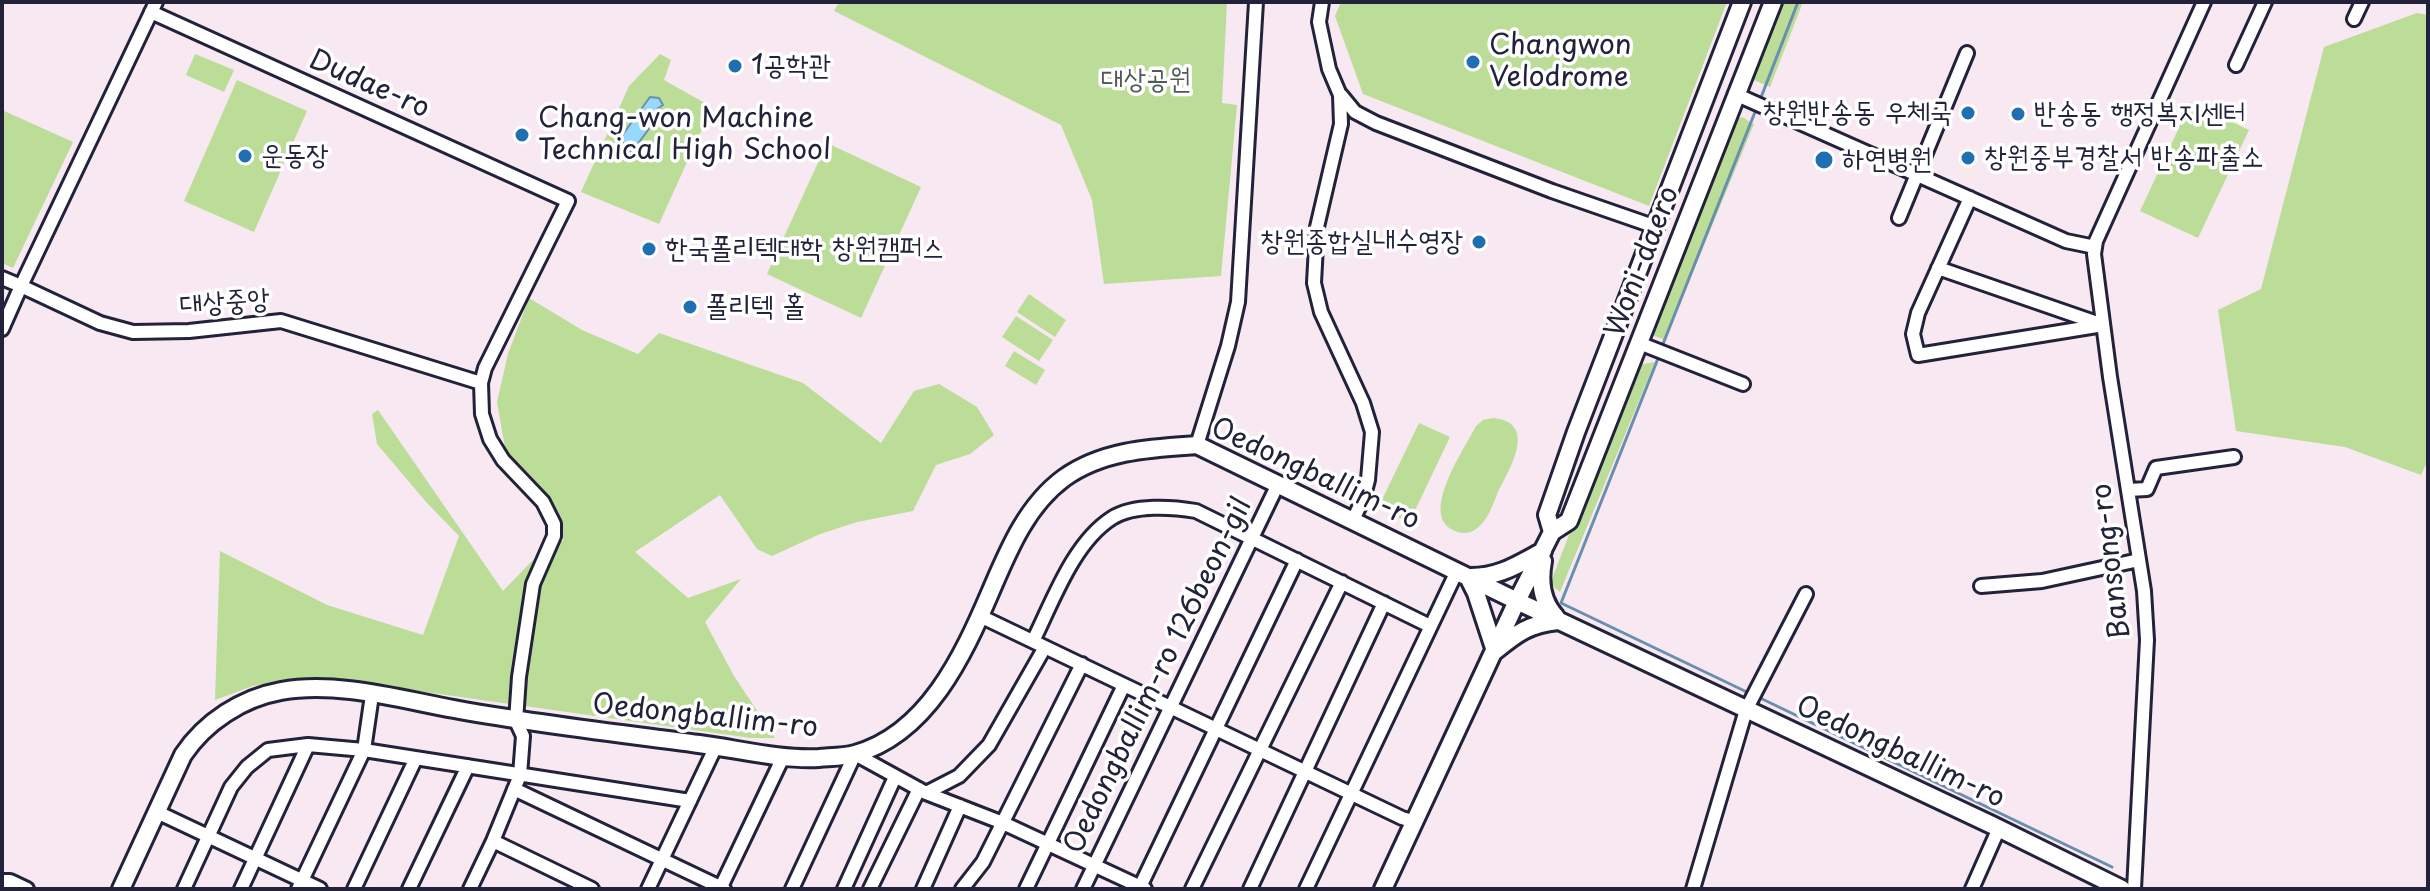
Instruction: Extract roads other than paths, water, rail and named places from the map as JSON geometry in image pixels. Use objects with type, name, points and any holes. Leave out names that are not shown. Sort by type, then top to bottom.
[{"type":"main road","name":"Woni-daero","points":[[1552,532],[1547,515],[1576,432],[1742,2]]},
{"type":"main road","name":"Woni-daero","points":[[1383,889],[1517,601],[1552,532],[1569,521],[1647,346],[1735,94],[1773,2]]},
{"type":"main road","name":"Oedongballim-ro","points":[[121,889],[183,755],[193,741],[209,725],[234,709],[261,695],[284,690],[341,690],[516,721],[784,755],[815,758],[855,754],[903,729],[929,704],[946,680],[980,616],[1012,542],[1037,504],[1065,478],[1101,459],[1142,449],[1197,445],[1517,601],[1748,706],[2122,889]]},
{"type":"main road","points":[[1462,574],[1487,577],[1512,569],[1545,550]]},
{"type":"main road","points":[[1545,550],[1541,573],[1545,605],[1560,621]]},
{"type":"main road","points":[[1462,574],[1476,593],[1495,651],[1522,629],[1543,622],[1560,621]]},
{"type":"street","points":[[1197,445],[1228,346],[1238,302],[1256,2]]},
{"type":"street","points":[[1322,2],[1319,22],[1329,69],[1340,95],[1355,112],[1552,191],[1656,227]]},
{"type":"street","name":"Bansong-ro","points":[[2134,889],[2147,640],[2139,560],[2094,254],[2204,2]]},
{"type":"street","points":[[2236,65],[2265,2]]},
{"type":"street","points":[[2354,19],[2362,2]]},
{"type":"street","name":"Dudae-ro","points":[[2,329],[154,7],[568,201],[485,368],[481,383]]},
{"type":"street","points":[[1899,218],[1967,53]]},
{"type":"street","points":[[1735,94],[2066,241],[2095,247]]},
{"type":"street","points":[[1340,95],[1341,124],[1317,227],[1314,283],[1321,312],[1363,403],[1372,432],[1368,480],[1353,520]]},
{"type":"street","points":[[1970,198],[1918,313],[1913,334],[1918,355],[2103,325]]},
{"type":"street","points":[[1938,268],[2103,325]]},
{"type":"street","points":[[2,278],[21,286]]},
{"type":"street","name":"대상중앙","points":[[21,286],[100,323],[133,332],[189,331],[281,321],[481,383]]},
{"type":"street","points":[[1647,346],[1743,384]]},
{"type":"street","points":[[470,889],[520,775],[523,736],[516,721],[519,677],[533,584],[554,536],[554,524],[543,502],[503,460],[490,439],[482,414],[481,383]]},
{"type":"street","points":[[2128,490],[2147,489],[2156,468],[2234,457]]},
{"type":"street","name":"Oedongballim-ro 126beon-gil","points":[[1083,889],[1278,484]]},
{"type":"street","points":[[870,889],[923,791],[959,776],[989,745],[1039,644],[1077,552],[1113,517],[1140,509],[1172,507],[1196,511],[1430,626]]},
{"type":"street","points":[[792,889],[855,754],[923,791],[1003,823],[1141,888],[1297,560]]},
{"type":"street","points":[[1981,586],[2042,581],[2139,560]]},
{"type":"street","points":[[1306,889],[1430,626],[1462,574]]},
{"type":"street","points":[[1192,889],[1342,582]]},
{"type":"street","points":[[1693,889],[1748,706],[1806,594]]},
{"type":"street","points":[[1250,889],[1384,603]]},
{"type":"street","points":[[980,616],[1415,822]]},
{"type":"street","points":[[962,889],[983,862],[1082,664]]},
{"type":"street","points":[[1026,889],[1124,685]]},
{"type":"street","points":[[300,885],[364,750],[372,695]]},
{"type":"street","points":[[241,889],[308,745]]},
{"type":"street","points":[[184,889],[231,787],[247,767],[268,750],[308,745],[364,750],[690,801]]},
{"type":"street","points":[[648,889],[716,746]]},
{"type":"street","points":[[514,789],[722,889],[784,755]]},
{"type":"street","points":[[354,889],[416,758]]},
{"type":"street","points":[[409,889],[468,766]]},
{"type":"street","points":[[844,889],[895,777]]},
{"type":"street","points":[[923,889],[960,806]]},
{"type":"street","points":[[157,812],[255,859],[300,885],[320,889]]},
{"type":"street","points":[[1972,889],[1999,828]]},
{"type":"street","points":[[493,841],[592,889]]},
{"type":"street","points":[[2,881],[10,881],[27,889]]},
{"type":"water","points":[[650,97],[659,98],[663,105],[657,109],[657,118],[631,153],[624,147],[621,137]]},
{"type":"waterway","points":[[1760,100],[1798,2]]},
{"type":"waterway","points":[[1661,349],[1757,107]]},
{"type":"waterway","points":[[1659,356],[1561,603],[1751,694]]},
{"type":"waterway","points":[[1758,697],[2112,867]]},
{"type":"place","name":"Changwon Velodrome","points":[[1473,62]]},
{"type":"place","name":"1공학관","points":[[735,66]]},
{"type":"place","name":"창원반송동 우체국","points":[[1968,113]]},
{"type":"place","name":"반송동 행정복지센터","points":[[2018,114]]},
{"type":"place","name":"Chang-won Machine Technical High School","points":[[522,135]]},
{"type":"place","name":"운동장","points":[[245,156]]},
{"type":"place","name":"창원중부경찰서 반송파출소","points":[[1968,158]]},
{"type":"place","name":"하연병원","points":[[1824,160]]},
{"type":"place","name":"창원종합실내수영장","points":[[1479,242]]},
{"type":"place","name":"한국폴리텍대학 창원캠퍼스","points":[[649,249]]},
{"type":"place","name":"폴리텍 홀","points":[[690,307]]},
{"type":"park label","name":"대상공원","points":[[1146,80]]}]
